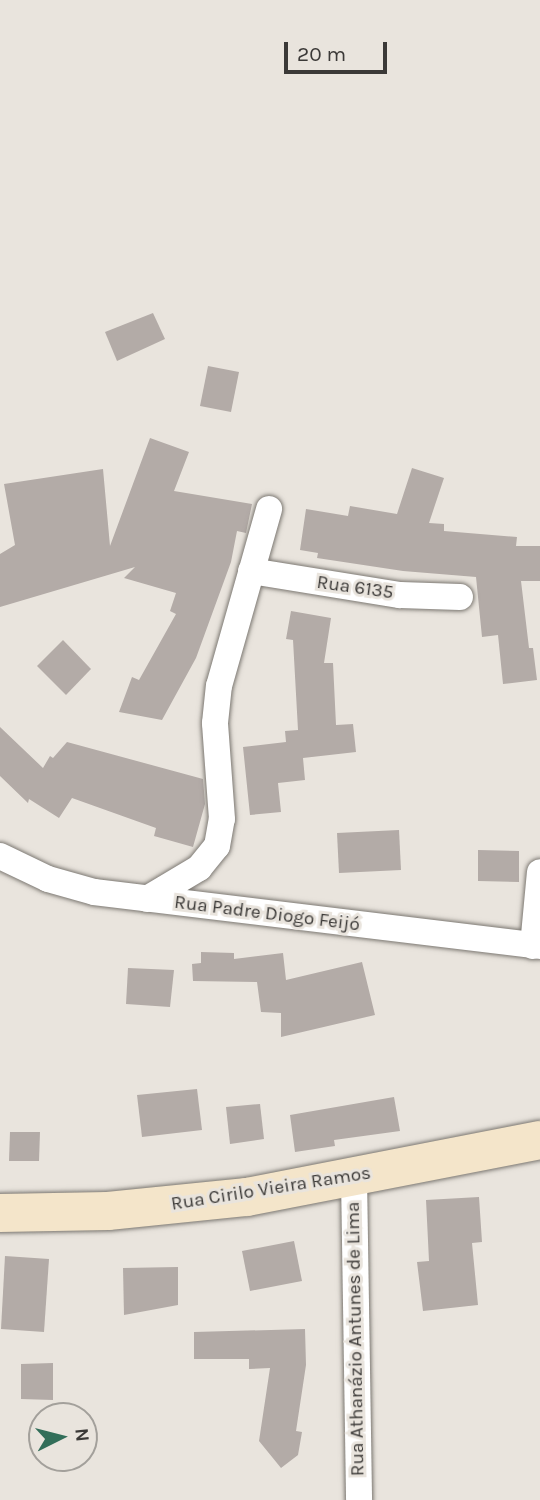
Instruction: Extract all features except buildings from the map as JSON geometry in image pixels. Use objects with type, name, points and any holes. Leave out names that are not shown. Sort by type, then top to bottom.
[{"type":"main road","name":"Rua Cirilo Vieira Ramos","points":[[0,1213],[108,1211],[188,1205],[354,1177],[540,1140]]},
{"type":"street","points":[[147,899],[200,867],[217,846],[222,819],[215,723],[219,686],[270,509]]},
{"type":"street","name":"Rua 6135","points":[[251,571],[400,595],[460,597]]},
{"type":"street","name":"Rua Padre Diogo Feijó","points":[[0,856],[48,879],[94,892],[537,946]]},
{"type":"street","points":[[537,946],[540,872]]},
{"type":"street","name":"Rua Athanázio Antunes de Lima","points":[[354,1177],[359,1500]]}]
